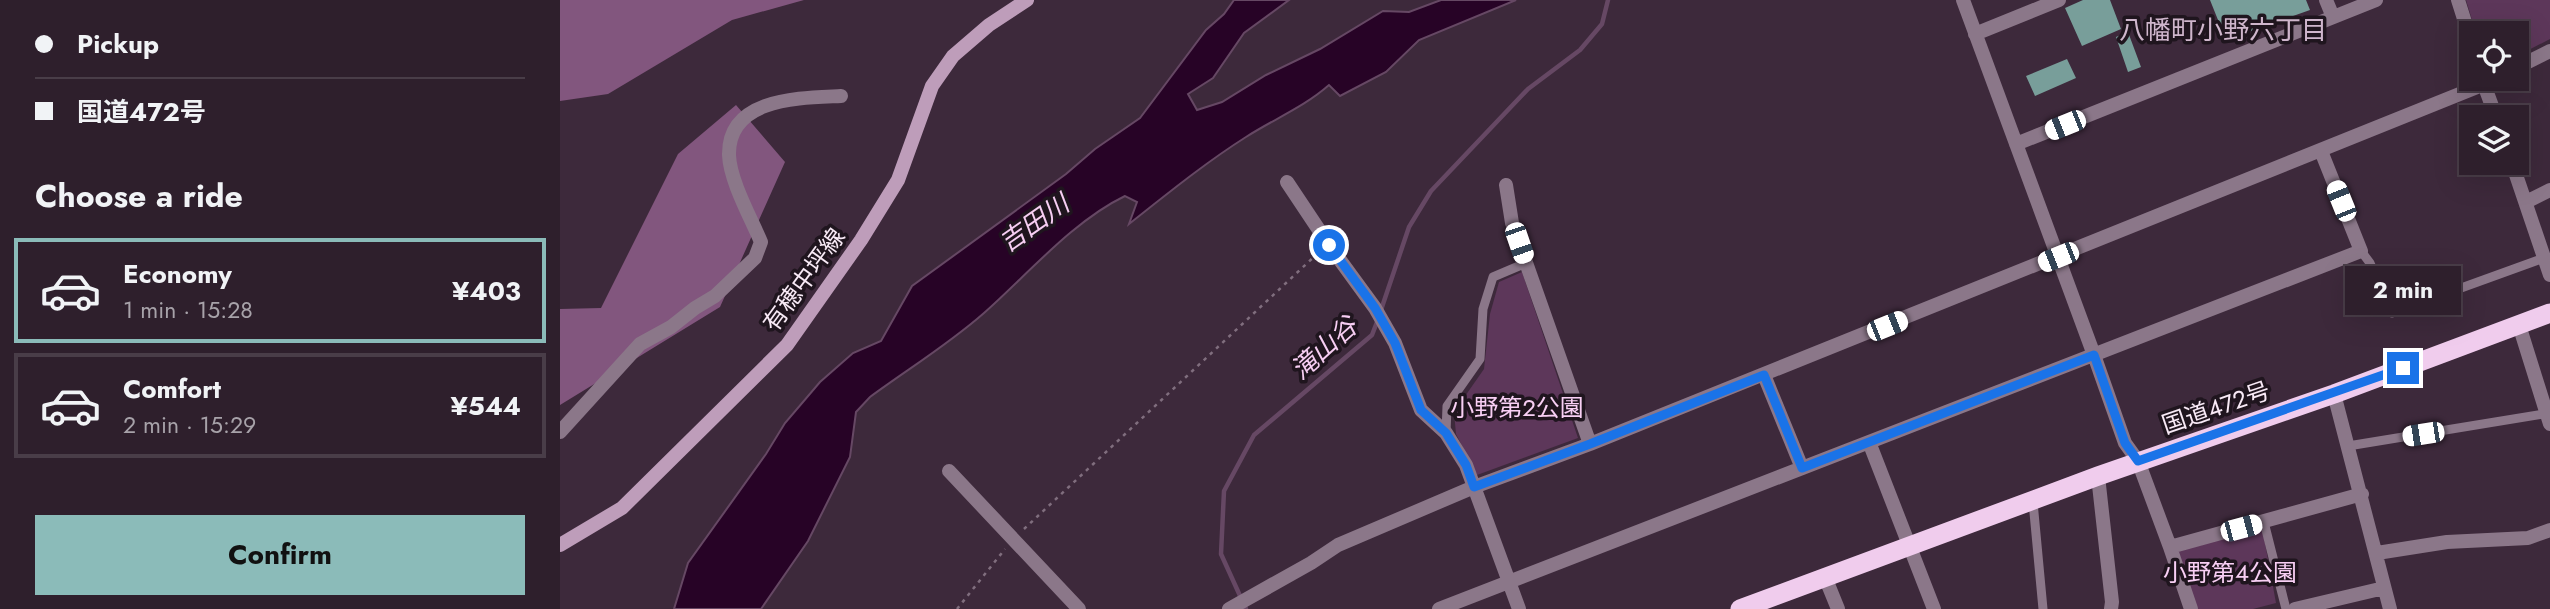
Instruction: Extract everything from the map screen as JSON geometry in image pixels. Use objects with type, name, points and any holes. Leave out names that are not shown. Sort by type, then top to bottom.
[{"type":"highway","name":"国道472号","points":[[1740,609],[2098,475],[2334,394],[2550,313]]},
{"type":"main road","name":"有穂中坪線","points":[[560,545],[622,508],[787,345],[861,240],[898,180],[932,86],[953,55],[989,25],[1027,0]]},
{"type":"street","points":[[1963,0],[2125,443],[2138,461],[2191,609]]},
{"type":"street","points":[[1975,34],[2059,0]]},
{"type":"street","points":[[2326,0],[2333,17]]},
{"type":"street","points":[[2016,145],[2376,0]]},
{"type":"street","points":[[2458,0],[2465,21]]},
{"type":"street","points":[[2529,62],[2550,51]]},
{"type":"street","points":[[1229,609],[1338,545],[1474,487],[1764,375],[2464,91]]},
{"type":"street","points":[[560,432],[640,344],[671,327],[715,296],[755,258],[761,242],[729,157],[731,138],[742,121],[758,108],[786,99],[841,96]]},
{"type":"street","points":[[1439,609],[2361,251],[2321,151]]},
{"type":"street","points":[[2516,175],[2550,275]]},
{"type":"street","points":[[1287,181],[1375,308],[1395,343],[1421,410],[1446,433],[1466,465],[1520,609]]},
{"type":"street","points":[[1506,186],[1512,223],[1590,444]]},
{"type":"street","points":[[2526,202],[2550,190]]},
{"type":"street","points":[[2519,325],[2549,417]]},
{"type":"street","points":[[1764,375],[1802,468]]},
{"type":"street","points":[[2334,394],[2390,609]]},
{"type":"street","points":[[1869,442],[1934,609]]},
{"type":"street","points":[[949,471],[1079,609]]},
{"type":"street","points":[[2098,475],[2111,609]]},
{"type":"street","points":[[2170,547],[2361,494]]},
{"type":"street","points":[[2377,552],[2447,542],[2528,538],[2550,530]]},
{"type":"street","points":[[1825,577],[1838,609]]},
{"type":"street","points":[[2295,609],[2384,588]]},
{"type":"lane","points":[[2361,251],[2370,263],[2392,313],[2544,258]]},
{"type":"lane","points":[[1446,433],[1447,406],[1480,359],[1483,309],[1493,277],[1526,263]]},
{"type":"lane","points":[[2348,446],[2549,417]]},
{"type":"lane","points":[[2032,500],[2043,609]]},
{"type":"lane","points":[[2264,522],[2286,609]]},
{"type":"path","points":[[957,609],[1013,540],[1329,245]]},
{"type":"green space","points":[[2466,0],[2550,0],[2550,39],[2529,50],[2529,21],[2472,21]]},
{"type":"green space","name":"小野第2公園","points":[[1522,272],[1578,438],[1477,475],[1456,434],[1454,412],[1484,369],[1490,314],[1499,282]]},
{"type":"green space","name":"小野第4公園","points":[[2262,527],[2276,603],[2253,609],[2197,609],[2177,551]]},
{"type":"shaded area","points":[[560,0],[804,0],[732,20],[608,94],[560,101]]},
{"type":"shaded area","points":[[736,105],[785,162],[720,307],[560,405],[560,309],[601,308],[678,154]]},
{"type":"water","name":"吉田川","points":[[1234,0],[1289,0],[1244,33],[1213,78],[1188,94],[1197,110],[1222,102],[1383,11],[1409,12],[1441,0],[1516,0],[1419,40],[1386,72],[1340,96],[1329,85],[1216,157],[1129,224],[1137,202],[1125,196],[1087,219],[971,324],[870,397],[856,412],[850,457],[808,541],[761,609],[674,609],[688,563],[785,423],[820,382],[853,353],[881,341],[912,286],[1140,118],[1206,30],[1224,14]]},
{"type":"building","points":[[2083,0],[2110,0],[2121,29],[2082,46],[2065,8]]},
{"type":"building","points":[[2210,0],[2306,0],[2310,10],[2226,40]]},
{"type":"building","points":[[2128,32],[2141,67],[2128,72],[2116,37]]},
{"type":"building","points":[[2067,59],[2076,78],[2035,96],[2026,76]]},
{"type":"waterway","name":"滝山谷","points":[[1381,310],[1409,227],[1431,191],[1528,89],[1580,50],[1602,24],[1608,0]]},
{"type":"waterway","name":"滝山谷","points":[[1246,609],[1221,554],[1224,491],[1254,435],[1372,335],[1377,322]]},
{"type":"district","name":"八幡町小野六丁目","points":[[2223,30]]},
{"type":"route","points":[[1329,245],[1375,308],[1395,343],[1421,410],[1446,433],[1466,465],[1474,487],[1764,375],[1802,468],[2094,355],[2125,443],[2138,461],[2403,368]]}]
